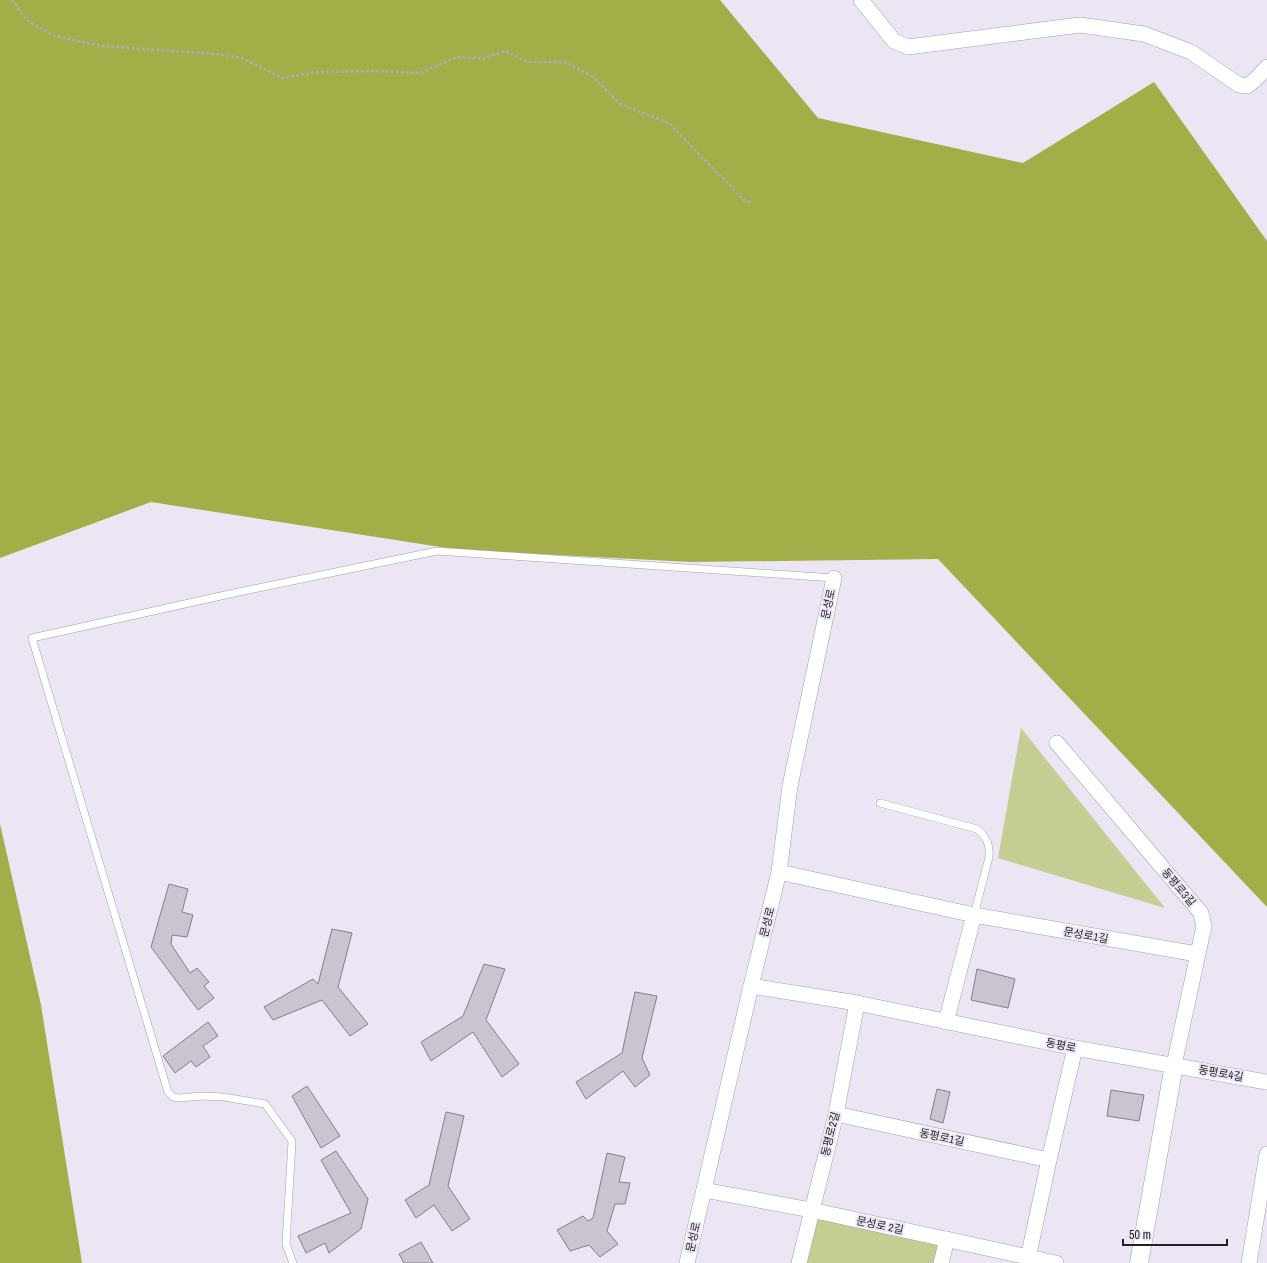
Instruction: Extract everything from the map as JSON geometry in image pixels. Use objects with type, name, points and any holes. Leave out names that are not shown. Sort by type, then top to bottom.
[{"type":"street","points":[[861,0],[894,41],[908,47],[1080,25],[1144,34],[1191,52],[1239,85],[1247,86],[1267,67]]},
{"type":"street","name":"문성로","points":[[687,1263],[779,872],[790,786],[834,578]]},
{"type":"street","name":"동평로3길","points":[[1057,744],[1201,913],[1204,926],[1174,1065]]},
{"type":"street","name":"문성로1길","points":[[779,872],[974,915],[1197,954]]},
{"type":"street","points":[[946,1022],[974,915]]},
{"type":"street","name":"동평로","points":[[751,986],[857,1004],[1074,1048],[1174,1065]]},
{"type":"street","name":"동평로2길","points":[[799,1263],[836,1114],[857,1004]]},
{"type":"street","points":[[1028,1260],[1074,1048]]},
{"type":"street","points":[[1139,1263],[1174,1065]]},
{"type":"street","name":"동평로4길","points":[[1174,1065],[1267,1082]]},
{"type":"street","name":"동평로1길","points":[[836,1114],[1049,1160]]},
{"type":"street","points":[[1248,1263],[1267,1154]]},
{"type":"street","name":"문성로 2길","points":[[704,1190],[811,1210],[947,1240],[1028,1260],[1056,1263]]},
{"type":"street","points":[[941,1263],[947,1240]]},
{"type":"lane","points":[[293,1263],[286,1244],[292,1141],[265,1104],[224,1097],[202,1096],[178,1098],[173,1097],[168,1092],[32,638],[234,593],[437,551],[834,578]]},
{"type":"lane","points":[[880,802],[977,829],[983,834],[987,841],[989,857],[974,915]]},
{"type":"path","points":[[12,0],[27,20],[54,36],[103,46],[215,54],[242,58],[282,78],[317,72],[378,71],[419,73],[458,57],[482,59],[505,52],[528,62],[565,62],[593,77],[620,104],[669,123],[745,201],[751,202]]},
{"type":"green space","points":[[0,0],[720,0],[818,118],[1023,163],[1154,82],[1267,241],[1267,907],[938,559],[691,562],[460,550],[151,502],[0,558]]},
{"type":"green space","points":[[1021,728],[1165,908],[998,858]]},
{"type":"green space","points":[[0,824],[41,1005],[82,1263],[0,1263]]},
{"type":"green space","points":[[811,1210],[947,1239],[941,1263],[799,1263]]},
{"type":"building","points":[[169,884],[188,889],[182,912],[193,915],[187,937],[172,935],[171,944],[190,973],[197,968],[209,982],[204,986],[214,998],[198,1010],[151,947]]},
{"type":"building","points":[[332,929],[352,933],[338,987],[368,1024],[350,1036],[322,1000],[273,1020],[264,1007],[313,979],[318,984]]},
{"type":"building","points":[[484,964],[505,969],[486,1020],[519,1064],[502,1077],[473,1032],[431,1061],[421,1042],[463,1016]]},
{"type":"building","points":[[977,969],[1015,979],[1008,1008],[971,1000]]},
{"type":"building","points":[[635,992],[657,996],[642,1058],[650,1075],[635,1087],[623,1071],[586,1099],[576,1082],[622,1053]]},
{"type":"building","points":[[208,1022],[218,1036],[203,1046],[210,1057],[196,1067],[191,1061],[175,1073],[163,1056]]},
{"type":"building","points":[[307,1086],[340,1136],[321,1148],[292,1096]]},
{"type":"building","points":[[937,1089],[950,1092],[943,1123],[930,1119]]},
{"type":"building","points":[[1111,1090],[1144,1095],[1139,1121],[1107,1116]]},
{"type":"building","points":[[446,1112],[464,1116],[448,1186],[470,1219],[452,1231],[434,1205],[416,1218],[405,1200],[429,1185]]},
{"type":"building","points":[[336,1151],[368,1199],[361,1229],[329,1253],[325,1243],[306,1253],[298,1236],[351,1213],[321,1160]]},
{"type":"building","points":[[607,1153],[625,1157],[619,1182],[630,1183],[625,1204],[615,1204],[607,1231],[618,1244],[600,1257],[589,1245],[570,1251],[557,1230],[583,1216],[588,1221],[593,1218]]},
{"type":"building","points":[[421,1242],[433,1263],[404,1263],[399,1254]]}]
